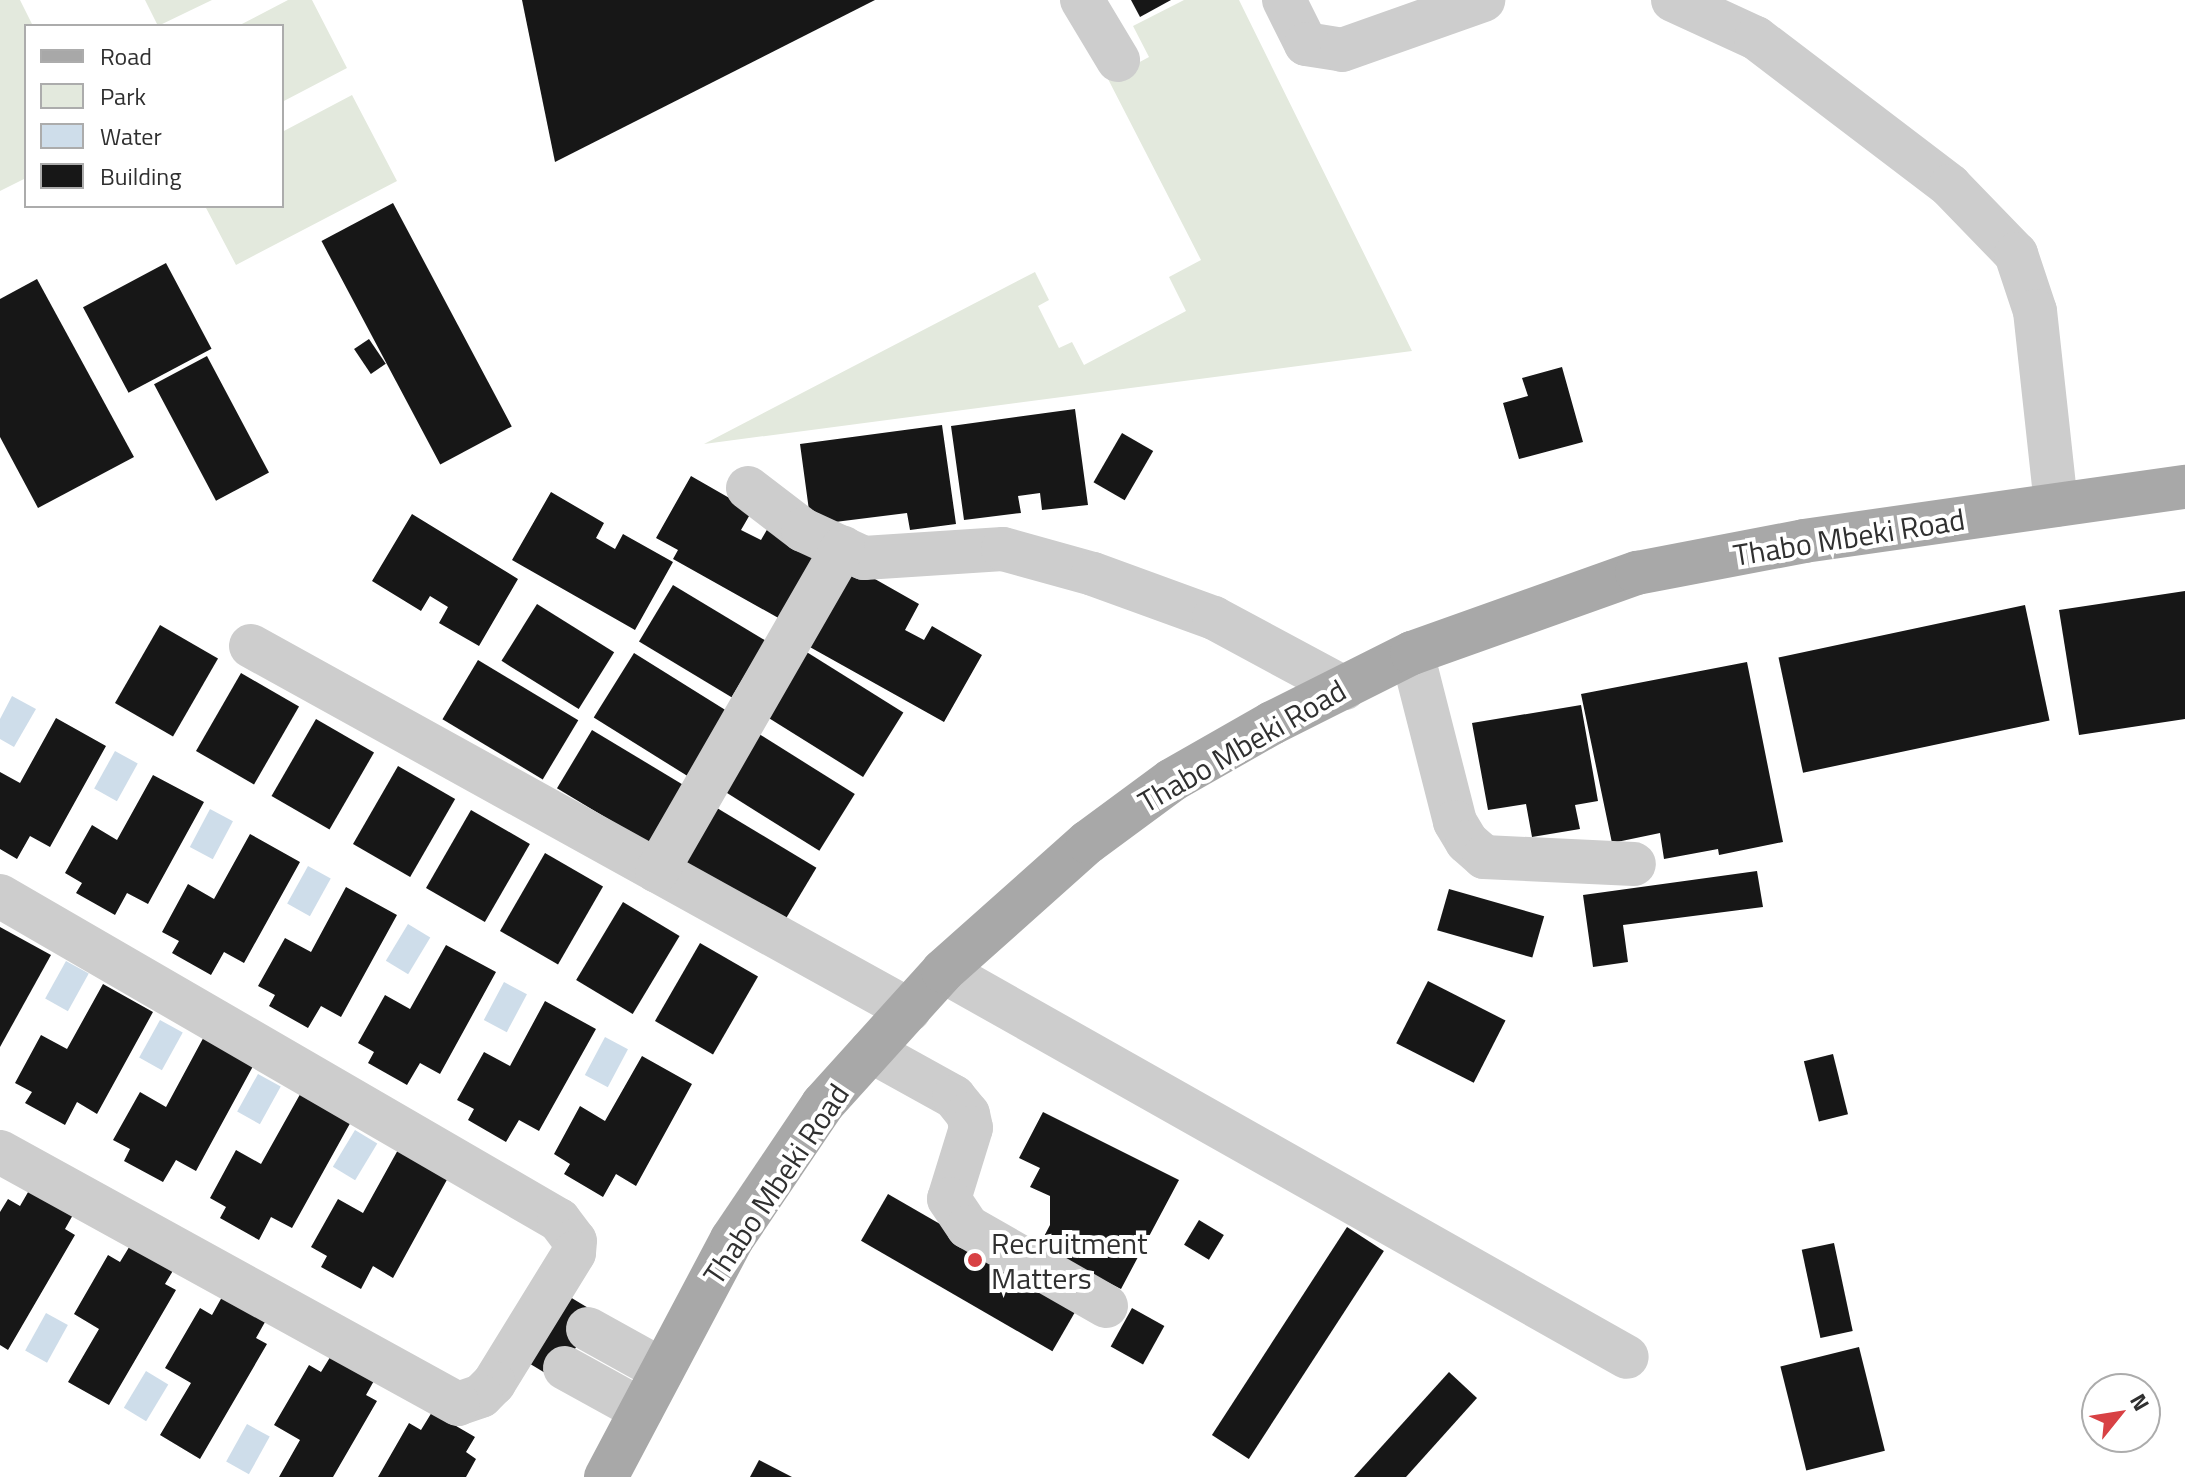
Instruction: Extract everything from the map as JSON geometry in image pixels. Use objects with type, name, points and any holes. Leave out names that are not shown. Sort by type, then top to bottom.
[{"type":"main road","name":"Thabo Mbeki Road","points":[[606,1477],[732,1239],[823,1104],[943,971],[1088,842],[1172,780],[1412,653],[1637,573],[1804,541],[2185,487]]},
{"type":"lane","points":[[1082,0],[1118,60]]},
{"type":"lane","points":[[1284,0],[1306,44],[1342,50],[1483,0]]},
{"type":"lane","points":[[1673,0],[1756,38],[1950,186],[2016,254],[2035,311],[2056,505]]},
{"type":"lane","points":[[748,488],[803,530],[864,558],[1003,549],[1093,574],[1214,618],[1344,688]]},
{"type":"lane","points":[[657,871],[843,548]]},
{"type":"lane","points":[[251,646],[909,1010]]},
{"type":"lane","points":[[1412,653],[1455,822],[1467,842],[1484,857],[1634,864]]},
{"type":"lane","points":[[0,896],[559,1220],[575,1241],[563,1316],[540,1355],[481,1396],[458,1404],[0,1152]]},
{"type":"lane","points":[[943,971],[1627,1357]]},
{"type":"lane","points":[[871,1051],[954,1097],[968,1114],[971,1128],[949,1199],[968,1227],[1106,1306]]},
{"type":"lane","points":[[563,1316],[662,1370]]},
{"type":"lane","points":[[540,1355],[641,1410]]},
{"type":"green space","points":[[0,0],[20,0],[32,24],[24,24],[24,179],[0,191]]},
{"type":"green space","points":[[145,0],[212,0],[162,24],[157,24]]},
{"type":"green space","points":[[288,0],[312,0],[347,68],[284,101],[284,24],[242,24]]},
{"type":"green space","points":[[1184,0],[1239,0],[1412,351],[704,444],[1035,272],[1049,300],[1038,306],[1059,348],[1072,342],[1084,365],[1186,311],[1169,277],[1201,260],[1108,79],[1149,57],[1133,26]]},
{"type":"green space","points":[[352,95],[397,181],[236,265],[206,208],[284,208],[284,131]]},
{"type":"water","points":[[12,696],[36,709],[14,747],[0,739],[0,719]]},
{"type":"water","points":[[115,751],[138,764],[117,801],[94,789]]},
{"type":"water","points":[[210,809],[233,821],[213,859],[190,847]]},
{"type":"water","points":[[308,866],[331,879],[310,916],[287,904]]},
{"type":"water","points":[[408,924],[430,937],[408,974],[386,961]]},
{"type":"water","points":[[66,961],[89,974],[68,1011],[45,999]]},
{"type":"water","points":[[504,982],[527,994],[507,1032],[484,1020]]},
{"type":"water","points":[[160,1020],[183,1033],[162,1070],[139,1058]]},
{"type":"water","points":[[605,1037],[628,1049],[608,1087],[585,1075]]},
{"type":"water","points":[[258,1074],[281,1087],[260,1124],[237,1112]]},
{"type":"water","points":[[355,1130],[377,1143],[355,1180],[333,1167]]},
{"type":"water","points":[[46,1313],[68,1325],[47,1363],[25,1351]]},
{"type":"water","points":[[146,1371],[168,1384],[146,1421],[124,1408]]},
{"type":"water","points":[[247,1424],[270,1437],[249,1474],[226,1462]]},
{"type":"building","points":[[522,0],[875,0],[555,162]]},
{"type":"building","points":[[1131,0],[1171,0],[1140,17]]},
{"type":"building","points":[[393,203],[512,426],[440,464],[321,241]]},
{"type":"building","points":[[166,263],[212,349],[129,393],[83,307]]},
{"type":"building","points":[[37,279],[134,457],[38,508],[0,437],[0,299]]},
{"type":"building","points":[[369,339],[386,364],[371,374],[354,349]]},
{"type":"building","points":[[207,356],[269,473],[216,501],[154,384]]},
{"type":"building","points":[[1562,367],[1583,442],[1519,459],[1503,403],[1528,396],[1522,378]]},
{"type":"building","points":[[1075,409],[1088,505],[1042,510],[1040,493],[1018,496],[1021,513],[964,520],[951,426]]},
{"type":"building","points":[[942,425],[956,524],[910,530],[907,513],[811,525],[800,444]]},
{"type":"building","points":[[1122,433],[1153,451],[1125,500],[1094,482]]},
{"type":"building","points":[[691,476],[752,511],[741,530],[761,540],[772,521],[821,550],[782,620],[673,559],[678,550],[656,538]]},
{"type":"building","points":[[551,492],[604,523],[596,538],[615,549],[623,534],[673,562],[635,630],[512,560]]},
{"type":"building","points":[[412,514],[518,579],[479,646],[439,623],[448,607],[430,596],[421,611],[372,581]]},
{"type":"building","points":[[852,566],[919,604],[905,630],[924,640],[932,626],[982,655],[944,722],[808,646]]},
{"type":"building","points":[[673,585],[766,641],[732,697],[639,642]]},
{"type":"building","points":[[2185,591],[2185,719],[2079,735],[2059,610]]},
{"type":"building","points":[[537,604],[614,652],[579,709],[501,661]]},
{"type":"building","points":[[2025,605],[2050,720],[1803,773],[1779,657]]},
{"type":"building","points":[[160,625],[218,658],[173,736],[115,703]]},
{"type":"building","points":[[805,651],[903,712],[863,777],[765,715]]},
{"type":"building","points":[[634,653],[729,712],[689,777],[594,717]]},
{"type":"building","points":[[478,660],[578,720],[543,779],[442,719]]},
{"type":"building","points":[[1747,662],[1783,842],[1719,855],[1718,849],[1664,859],[1660,833],[1612,843],[1581,694]]},
{"type":"building","points":[[241,673],[299,706],[254,784],[196,751]]},
{"type":"building","points":[[1581,705],[1598,801],[1575,805],[1580,829],[1532,837],[1526,804],[1488,810],[1472,723]]},
{"type":"building","points":[[56,718],[106,746],[50,847],[30,836],[17,859],[0,849],[0,772],[20,783]]},
{"type":"building","points":[[316,719],[374,752],[330,830],[272,796]]},
{"type":"building","points":[[592,730],[687,787],[652,845],[557,788]]},
{"type":"building","points":[[759,734],[855,794],[819,851],[723,791]]},
{"type":"building","points":[[398,766],[455,799],[410,877],[353,844]]},
{"type":"building","points":[[153,775],[204,802],[148,904],[127,893],[115,915],[76,893],[82,883],[65,873],[92,825],[117,840]]},
{"type":"building","points":[[717,808],[816,868],[782,925],[682,865]]},
{"type":"building","points":[[471,810],[530,844],[485,922],[426,888]]},
{"type":"building","points":[[250,834],[300,862],[244,963],[224,952],[211,975],[172,953],[179,941],[162,932],[188,884],[214,899]]},
{"type":"building","points":[[545,853],[603,886],[558,964],[500,931]]},
{"type":"building","points":[[1757,871],[1763,907],[1623,925],[1628,962],[1593,967],[1583,895]]},
{"type":"building","points":[[346,887],[397,915],[341,1017],[321,1006],[308,1028],[269,1006],[275,995],[258,986],[285,938],[311,952]]},
{"type":"building","points":[[1449,889],[1544,916],[1532,958],[1437,930]]},
{"type":"building","points":[[623,902],[680,936],[633,1014],[576,980]]},
{"type":"building","points":[[0,927],[51,955],[0,1047]]},
{"type":"building","points":[[700,943],[758,976],[713,1054],[655,1021]]},
{"type":"building","points":[[446,945],[496,972],[440,1074],[420,1063],[407,1085],[368,1063],[374,1052],[358,1043],[385,995],[410,1009]]},
{"type":"building","points":[[1428,981],[1506,1020],[1474,1083],[1396,1043]]},
{"type":"building","points":[[103,984],[153,1012],[97,1114],[77,1102],[65,1125],[25,1103],[32,1092],[15,1083],[41,1035],[67,1049]]},
{"type":"building","points":[[545,1001],[596,1029],[539,1131],[519,1120],[506,1142],[468,1120],[474,1109],[457,1100],[484,1052],[510,1066]]},
{"type":"building","points":[[207,1031],[257,1059],[196,1171],[176,1160],[163,1182],[124,1161],[130,1149],[113,1140],[140,1092],[166,1107]]},
{"type":"building","points":[[1833,1054],[1848,1114],[1819,1121],[1804,1061]]},
{"type":"building","points":[[642,1056],[692,1084],[636,1186],[616,1174],[603,1197],[564,1174],[570,1164],[554,1154],[580,1106],[605,1121]]},
{"type":"building","points":[[303,1089],[353,1118],[292,1228],[271,1217],[259,1240],[220,1218],[226,1207],[210,1198],[236,1150],[261,1164]]},
{"type":"building","points":[[1043,1112],[1179,1180],[1121,1289],[1038,1248],[1050,1225],[1050,1196],[1030,1187],[1040,1168],[1019,1158]]},
{"type":"building","points":[[399,1148],[449,1176],[393,1278],[373,1266],[361,1289],[321,1267],[327,1256],[311,1247],[338,1199],[363,1213]]},
{"type":"building","points":[[31,1187],[74,1213],[65,1229],[75,1235],[8,1350],[0,1345],[0,1212],[8,1199],[20,1206]]},
{"type":"building","points":[[888,1194],[1079,1304],[1052,1351],[861,1241]]},
{"type":"building","points":[[1199,1220],[1224,1235],[1209,1260],[1184,1245]]},
{"type":"building","points":[[1347,1227],[1384,1251],[1249,1459],[1212,1435]]},
{"type":"building","points":[[1834,1243],[1853,1331],[1820,1338],[1802,1250]]},
{"type":"building","points":[[131,1244],[174,1269],[165,1284],[176,1290],[109,1405],[68,1382],[99,1329],[74,1314],[108,1255],[120,1262]]},
{"type":"building","points":[[222,1297],[265,1322],[256,1338],[267,1344],[200,1459],[160,1435],[191,1383],[165,1368],[200,1308],[212,1315]]},
{"type":"building","points":[[570,1297],[597,1313],[556,1380],[530,1364]]},
{"type":"building","points":[[1132,1308],[1164,1326],[1143,1364],[1111,1346]]},
{"type":"building","points":[[1859,1347],[1885,1451],[1806,1470],[1780,1367]]},
{"type":"building","points":[[332,1354],[375,1379],[366,1395],[377,1401],[333,1477],[279,1477],[300,1440],[274,1425],[309,1365],[321,1372]]},
{"type":"building","points":[[1449,1372],[1477,1398],[1406,1477],[1354,1477]]},
{"type":"building","points":[[432,1412],[475,1437],[466,1452],[476,1459],[466,1477],[378,1477],[409,1423],[421,1430]]},
{"type":"building","points":[[759,1460],[792,1477],[750,1477]]},
{"type":"place","name":"Recruitment Matters","points":[[975,1260]]}]
